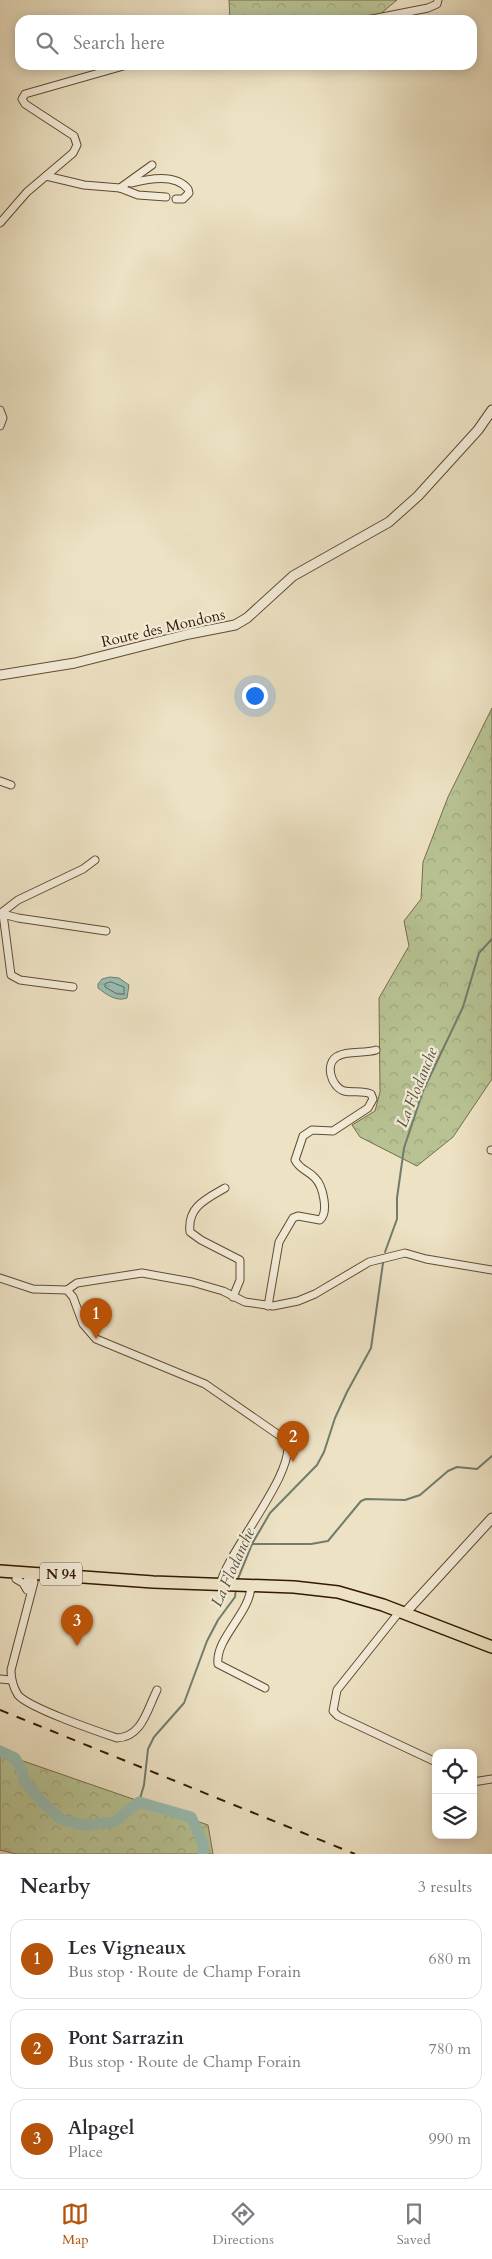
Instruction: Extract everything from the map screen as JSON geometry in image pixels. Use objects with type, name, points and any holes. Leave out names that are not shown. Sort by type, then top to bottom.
[{"type":"main road","name":"N 94","points":[[0,1571],[25,1579],[62,1574],[121,1580]]},
{"type":"main road","name":"N 94","points":[[0,1577],[294,1587],[338,1592],[367,1599],[492,1647]]},
{"type":"main road","name":"N 94","points":[[405,1613],[492,1653]]},
{"type":"street","points":[[392,15],[428,8],[436,4],[438,0]]},
{"type":"street","points":[[0,223],[15,203],[73,153],[77,140],[25,104],[22,99],[25,94],[109,70]]},
{"type":"street","points":[[120,188],[152,165]]},
{"type":"street","points":[[46,176],[84,185],[120,188],[129,193],[166,197]]},
{"type":"street","points":[[128,184],[155,179],[180,182],[185,185],[188,193],[183,199],[176,199]]},
{"type":"street","points":[[0,410],[3,422],[0,426]]},
{"type":"street","name":"Route des Mondons","points":[[0,676],[75,664],[189,634],[235,625],[247,618],[293,576],[389,522],[408,507],[478,430],[492,410]]},
{"type":"street","points":[[0,781],[11,785]]},
{"type":"street","points":[[2,914],[18,900],[83,869],[95,860]]},
{"type":"street","points":[[2,914],[18,918],[106,930]]},
{"type":"street","points":[[2,914],[11,975],[20,980],[73,987]]},
{"type":"street","points":[[268,1306],[279,1242],[293,1218],[298,1216],[320,1220],[324,1212],[325,1204],[318,1182],[300,1168],[295,1160],[303,1136],[312,1130],[333,1131],[368,1108],[373,1098],[367,1092],[338,1088],[331,1075],[332,1062],[336,1057],[343,1054],[376,1050]]},
{"type":"street","points":[[225,1188],[196,1206],[189,1224],[190,1232],[200,1240],[240,1260],[240,1280],[233,1297]]},
{"type":"street","points":[[0,1278],[32,1289],[67,1290],[77,1283],[142,1273],[192,1282],[223,1291],[245,1302],[268,1306],[298,1301],[315,1294],[368,1262],[404,1253],[426,1259],[492,1270]]},
{"type":"street","points":[[67,1290],[73,1297],[83,1324],[96,1339],[205,1384],[286,1440],[288,1450],[236,1585],[249,1597],[219,1652],[218,1664],[265,1688]]},
{"type":"street","points":[[432,1760],[338,1716],[333,1711],[337,1690],[492,1518]]},
{"type":"street","points":[[25,1579],[29,1598],[27,1616],[13,1660],[11,1680],[19,1695],[27,1702],[117,1738],[128,1738],[137,1730],[157,1690]]},
{"type":"street","points":[[0,1679],[11,1680]]},
{"type":"street","points":[[477,1781],[492,1779]]},
{"type":"green space","points":[[229,0],[397,0],[379,15],[230,15]]},
{"type":"green space","points":[[492,708],[492,1079],[453,1137],[417,1166],[360,1137],[352,1125],[375,1111],[380,1092],[379,998],[409,946],[404,921],[421,899],[423,862],[448,797]]},
{"type":"green space","points":[[0,1753],[208,1825],[213,1854],[16,1854],[0,1850]]},
{"type":"water","points":[[110,977],[119,978],[129,985],[127,998],[116,998],[98,988],[98,984],[102,979]]},
{"type":"waterway","name":"La Flodanche","points":[[385,1252],[397,1219],[397,1198],[404,1148],[423,1091],[463,1007],[479,953],[492,939]]},
{"type":"waterway","name":"La Flodanche","points":[[237,1581],[252,1544],[270,1513],[317,1465],[324,1452],[335,1418],[371,1348],[383,1263]]},
{"type":"waterway","points":[[252,1544],[311,1544],[328,1541],[361,1501],[366,1499],[405,1500],[420,1495],[448,1471],[457,1467],[477,1469],[492,1456]]},
{"type":"waterway","name":"La Flodanche","points":[[139,1802],[144,1785],[148,1749],[154,1737],[184,1703],[207,1641],[218,1620],[235,1597],[236,1588]]},
{"type":"waterway","points":[[0,1751],[15,1758],[22,1770],[24,1781],[46,1806],[62,1820],[84,1825],[114,1822],[139,1802],[191,1817],[203,1843],[203,1854]]},
{"type":"railway","points":[[0,1710],[355,1854]]},
{"type":"place","name":"Les Vigneaux","points":[[96,1339]]},
{"type":"place","name":"Pont Sarrazin","points":[[293,1462]]},
{"type":"place","name":"Alpagel","points":[[77,1646]]}]
